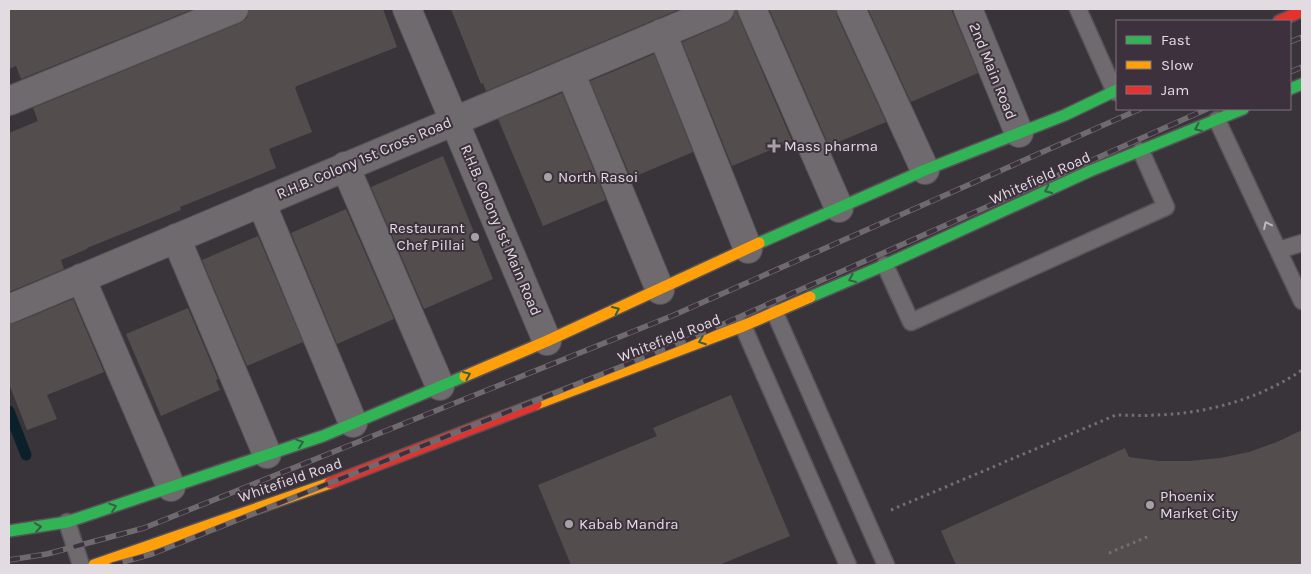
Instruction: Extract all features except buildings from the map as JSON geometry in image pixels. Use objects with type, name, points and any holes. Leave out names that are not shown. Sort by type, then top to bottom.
[{"type":"main road","points":[[1281,20],[1302,11]]},
{"type":"main road","name":"Whitefield Road","points":[[9,531],[67,522],[323,436],[547,341],[925,170],[1065,115],[1116,91]]},
{"type":"main road","name":"Whitefield Road","points":[[94,565],[332,482],[743,326],[885,265],[1090,171],[1241,110]]},
{"type":"street","points":[[9,101],[234,9]]},
{"type":"street","name":"R.H.B. Colony 1st Main Road","points":[[407,9],[547,341]]},
{"type":"street","name":"R.H.B. Colony 1st Cross Road","points":[[9,309],[720,9]]},
{"type":"street","points":[[752,9],[839,208]]},
{"type":"street","points":[[851,9],[925,170]]},
{"type":"street","name":"2nd Main Road","points":[[968,9],[1019,132]]},
{"type":"street","points":[[662,34],[748,249]]},
{"type":"street","points":[[570,72],[660,290]]},
{"type":"street","points":[[345,166],[440,386]]},
{"type":"street","points":[[261,202],[353,423]]},
{"type":"street","points":[[176,238],[267,454]]},
{"type":"street","points":[[81,278],[171,487]]},
{"type":"lane","points":[[1078,9],[1116,91]]},
{"type":"lane","points":[[1217,120],[1302,301]]},
{"type":"lane","points":[[885,265],[911,322],[929,314],[1166,207],[1141,151]]},
{"type":"lane","points":[[1279,250],[1302,243]]},
{"type":"lane","points":[[775,312],[886,565]]},
{"type":"lane","points":[[743,326],[848,565]]},
{"type":"lane","points":[[67,522],[81,565]]},
{"type":"path","points":[[866,520],[1116,415],[1156,416],[1195,411],[1233,402],[1266,390],[1302,370]]},
{"type":"path","points":[[1109,554],[1149,536]]},
{"type":"waterway","points":[[9,411],[26,455]]},
{"type":"railway","points":[[1291,42],[1302,37]]},
{"type":"railway","points":[[1291,72],[1302,67]]},
{"type":"railway","points":[[9,560],[47,554],[144,528],[674,315],[1138,110]]},
{"type":"railway","points":[[112,565],[152,554],[685,341],[1205,110]]},
{"type":"traffic: fast","points":[[1291,89],[1302,84]]},
{"type":"traffic: fast","points":[[759,243],[925,170],[1065,115],[1116,90]]},
{"type":"traffic: fast","points":[[810,297],[885,265],[1090,171],[1241,110]]},
{"type":"traffic: fast","points":[[9,531],[67,522],[323,436],[465,376]]},
{"type":"traffic: slow","points":[[465,376],[547,341],[759,243]]},
{"type":"traffic: slow","points":[[536,404],[743,326],[810,297]]},
{"type":"traffic: slow","points":[[94,565],[330,483]]},
{"type":"traffic: jam","points":[[1281,20],[1302,11]]},
{"type":"traffic: jam","points":[[330,483],[536,404]]},
{"type":"place","name":"Mass pharma","points":[[774,146]]},
{"type":"place","name":"North Rasoi","points":[[548,177]]},
{"type":"place","name":"Restaurant Chef Pillai","points":[[475,237]]},
{"type":"place","name":"Phoenix Market City","points":[[1150,505]]},
{"type":"place","name":"Kabab Mandra","points":[[569,524]]}]
